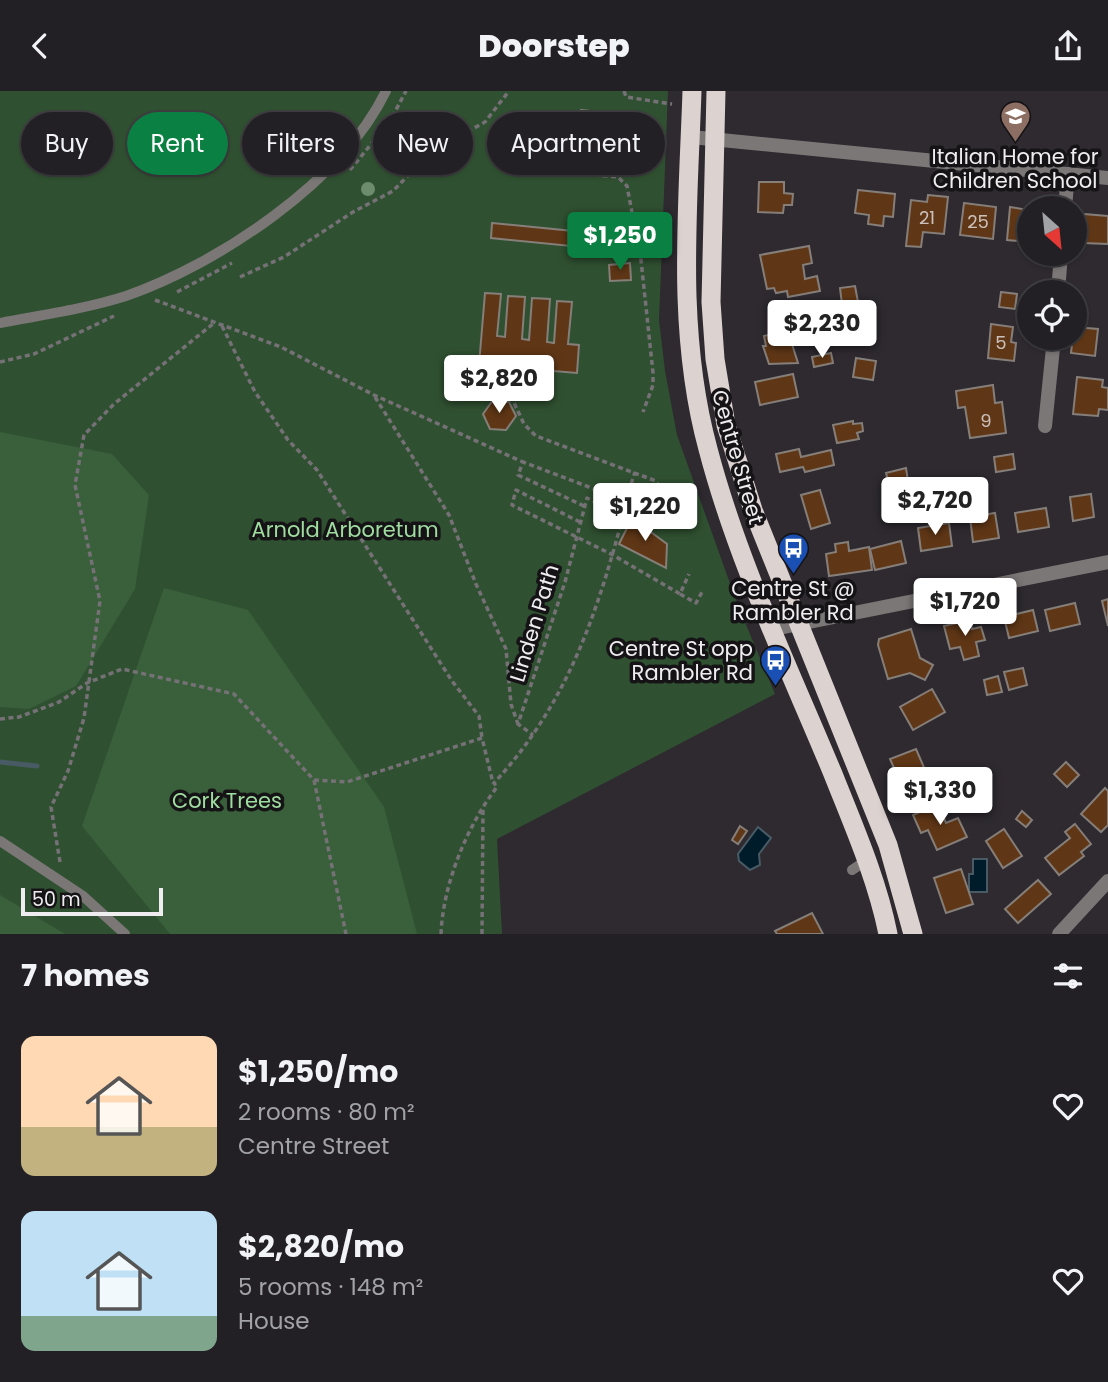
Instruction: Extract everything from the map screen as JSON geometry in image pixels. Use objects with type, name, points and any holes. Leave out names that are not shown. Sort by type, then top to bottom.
[{"type":"highway","name":"Centre Street","points":[[716,91],[711,302],[722,402],[746,492],[888,845],[913,934]]},
{"type":"highway","name":"Centre Street","points":[[692,98],[687,293],[695,387],[720,493],[774,629],[859,865],[888,934]]},
{"type":"street","points":[[691,137],[1108,178]]},
{"type":"street","points":[[1066,196],[1068,174]]},
{"type":"street","points":[[1045,426],[1053,350]]},
{"type":"street","points":[[774,629],[1108,562]]},
{"type":"street","points":[[1059,934],[1108,881]]},
{"type":"lane","points":[[0,323],[64,311],[138,291],[197,266],[310,185],[353,140],[386,91]]},
{"type":"lane","points":[[0,841],[83,896],[125,934]]},
{"type":"path","points":[[240,277],[284,257],[353,212],[393,191],[431,152],[485,122],[509,91]]},
{"type":"path","points":[[624,91],[625,97],[692,98]]},
{"type":"path","points":[[601,175],[618,177],[627,186],[641,260],[653,373],[653,385],[643,412]]},
{"type":"path","points":[[138,291],[281,347],[374,395],[523,461],[681,522],[665,491],[656,481],[536,436],[524,424],[507,389]]},
{"type":"path","points":[[60,862],[51,807],[68,771],[84,718],[100,601],[75,485],[84,435],[114,404],[214,323]]},
{"type":"path","points":[[222,326],[255,392],[288,440],[317,470],[452,681],[479,716],[494,783]]},
{"type":"path","points":[[374,395],[449,515],[479,593],[501,633],[506,649],[511,704],[518,724],[533,735]]},
{"type":"path","points":[[523,461],[518,475],[584,506]]},
{"type":"path","points":[[626,501],[635,472]]},
{"type":"path","points":[[580,522],[516,490],[512,505],[613,555],[696,603],[702,592]]},
{"type":"path","name":"Linden Path","points":[[441,934],[447,891],[484,806],[497,786],[494,783],[521,754],[559,694],[591,625],[623,516],[587,498],[518,724]]},
{"type":"path","points":[[680,594],[689,574]]},
{"type":"path","points":[[0,719],[19,717],[59,702],[87,683],[122,669],[234,694],[314,781],[346,934]]},
{"type":"path","points":[[314,781],[346,782],[482,737]]},
{"type":"path","points":[[482,934],[481,839],[484,806]]},
{"type":"green space","name":"Arnold Arboretum","points":[[0,91],[668,91],[665,167],[665,112],[487,112],[487,175],[665,175],[659,320],[677,435],[737,603],[775,694],[497,839],[502,934],[0,934]]},
{"type":"green space","points":[[0,432],[112,454],[149,495],[135,589],[76,686],[29,709],[0,707]]},
{"type":"green space","name":"Cork Trees","points":[[164,588],[248,610],[384,807],[417,934],[170,934],[82,826]]},
{"type":"green space","points":[[0,895],[65,934],[0,934]]},
{"type":"water","points":[[758,827],[771,838],[759,854],[760,865],[750,870],[739,861],[738,854]]},
{"type":"water","points":[[973,859],[987,859],[987,892],[969,892],[969,874],[973,874]]},
{"type":"building","points":[[759,182],[784,182],[784,193],[793,194],[792,205],[784,205],[783,213],[758,212]]},
{"type":"building","points":[[858,190],[895,194],[893,217],[884,216],[883,226],[868,224],[869,215],[855,213]]},
{"type":"building","points":[[928,195],[948,197],[944,234],[923,232],[921,247],[906,246],[911,200],[927,202]]},
{"type":"building","points":[[964,203],[996,207],[993,239],[960,235]]},
{"type":"building","points":[[1010,207],[1017,208],[1017,241],[1007,240]]},
{"type":"building","points":[[1087,214],[1108,216],[1108,244],[1087,243]]},
{"type":"building","points":[[492,223],[583,232],[581,247],[491,238]]},
{"type":"building","points":[[809,246],[812,263],[803,265],[805,279],[817,276],[820,291],[788,297],[787,291],[776,293],[774,288],[767,289],[760,255]]},
{"type":"building","points":[[630,263],[631,280],[610,281],[609,265]]},
{"type":"building","points":[[855,286],[858,302],[842,304],[840,288]]},
{"type":"building","points":[[1001,292],[1017,294],[1015,309],[999,307]]},
{"type":"building","points":[[485,293],[501,294],[497,336],[505,337],[508,296],[525,297],[522,339],[529,340],[532,298],[550,299],[547,342],[554,343],[557,301],[572,302],[568,344],[579,345],[577,373],[479,365]]},
{"type":"building","points":[[991,324],[1013,327],[1011,342],[1016,343],[1014,361],[988,358]]},
{"type":"building","points":[[800,328],[802,339],[791,341],[798,363],[769,364],[763,346],[766,346],[764,336]]},
{"type":"building","points":[[1087,328],[1098,329],[1095,356],[1071,353],[1071,350],[1087,350]]},
{"type":"building","points":[[831,353],[833,363],[814,367],[812,357]]},
{"type":"building","points":[[856,358],[876,361],[873,380],[853,377]]},
{"type":"building","points":[[793,374],[798,397],[760,405],[755,382]]},
{"type":"building","points":[[1077,377],[1103,380],[1102,387],[1108,388],[1108,410],[1099,409],[1098,416],[1073,414]]},
{"type":"building","points":[[993,385],[995,403],[1002,402],[1006,433],[970,438],[965,407],[958,408],[956,391]]},
{"type":"building","points":[[493,400],[509,402],[516,416],[506,430],[490,429],[483,414]]},
{"type":"building","points":[[853,421],[853,424],[862,423],[863,431],[857,433],[859,439],[837,443],[833,425]]},
{"type":"building","points":[[799,449],[801,457],[831,450],[834,465],[805,472],[803,467],[780,472],[776,454]]},
{"type":"building","points":[[1013,454],[1015,469],[996,472],[994,457]]},
{"type":"building","points":[[906,468],[908,481],[889,485],[886,473]]},
{"type":"building","points":[[820,490],[830,523],[811,529],[801,495]]},
{"type":"building","points":[[1091,494],[1094,517],[1073,521],[1070,497]]},
{"type":"building","points":[[1046,508],[1049,527],[1018,532],[1015,513]]},
{"type":"building","points":[[995,513],[999,538],[973,542],[970,517]]},
{"type":"building","points":[[632,518],[667,544],[666,568],[619,544]]},
{"type":"building","points":[[949,523],[952,546],[921,551],[918,528]]},
{"type":"building","points":[[901,541],[906,563],[875,570],[870,549]]},
{"type":"building","points":[[848,542],[849,551],[869,547],[872,570],[829,576],[826,554],[836,552],[835,544]]},
{"type":"building","points":[[1108,599],[1108,626],[1102,601]]},
{"type":"building","points":[[1075,603],[1080,624],[1050,631],[1045,610]]},
{"type":"building","points":[[1033,610],[1038,631],[1009,638],[1004,617]]},
{"type":"building","points":[[970,620],[972,629],[981,627],[985,640],[976,642],[979,656],[964,660],[960,647],[950,649],[944,626]]},
{"type":"building","points":[[911,629],[920,658],[933,665],[925,680],[910,673],[888,679],[878,645],[879,639]]},
{"type":"building","points":[[1023,668],[1027,685],[1009,690],[1004,672]]},
{"type":"building","points":[[998,676],[1002,692],[987,695],[984,680]]},
{"type":"building","points":[[932,689],[945,712],[913,730],[900,707]]},
{"type":"building","points":[[916,749],[932,786],[912,794],[903,775],[898,777],[890,759]]},
{"type":"building","points":[[1066,762],[1079,775],[1067,787],[1054,774]]},
{"type":"building","points":[[1105,788],[1108,791],[1108,825],[1101,832],[1081,814]]},
{"type":"building","points":[[938,804],[946,823],[958,818],[967,837],[937,850],[928,830],[921,833],[913,815]]},
{"type":"building","points":[[1022,811],[1032,820],[1026,827],[1016,819]]},
{"type":"building","points":[[1075,824],[1091,844],[1081,852],[1084,856],[1059,875],[1045,858],[1070,838],[1065,832]]},
{"type":"building","points":[[740,826],[747,831],[738,844],[732,840]]},
{"type":"building","points":[[1004,829],[1022,856],[1003,868],[986,841]]},
{"type":"building","points":[[961,869],[973,904],[946,913],[934,878]]},
{"type":"building","points":[[1038,880],[1051,894],[1018,923],[1005,909]]},
{"type":"building","points":[[812,913],[823,934],[777,934],[775,931]]},
{"type":"waterway","points":[[0,762],[37,766]]},
{"type":"place","name":"Italian Home for Children School","points":[[1015,143]]},
{"type":"place","name":"Centre St @ Rambler Rd","points":[[793,575]]},
{"type":"place","name":"Centre St opp Rambler Rd","points":[[776,687]]}]
